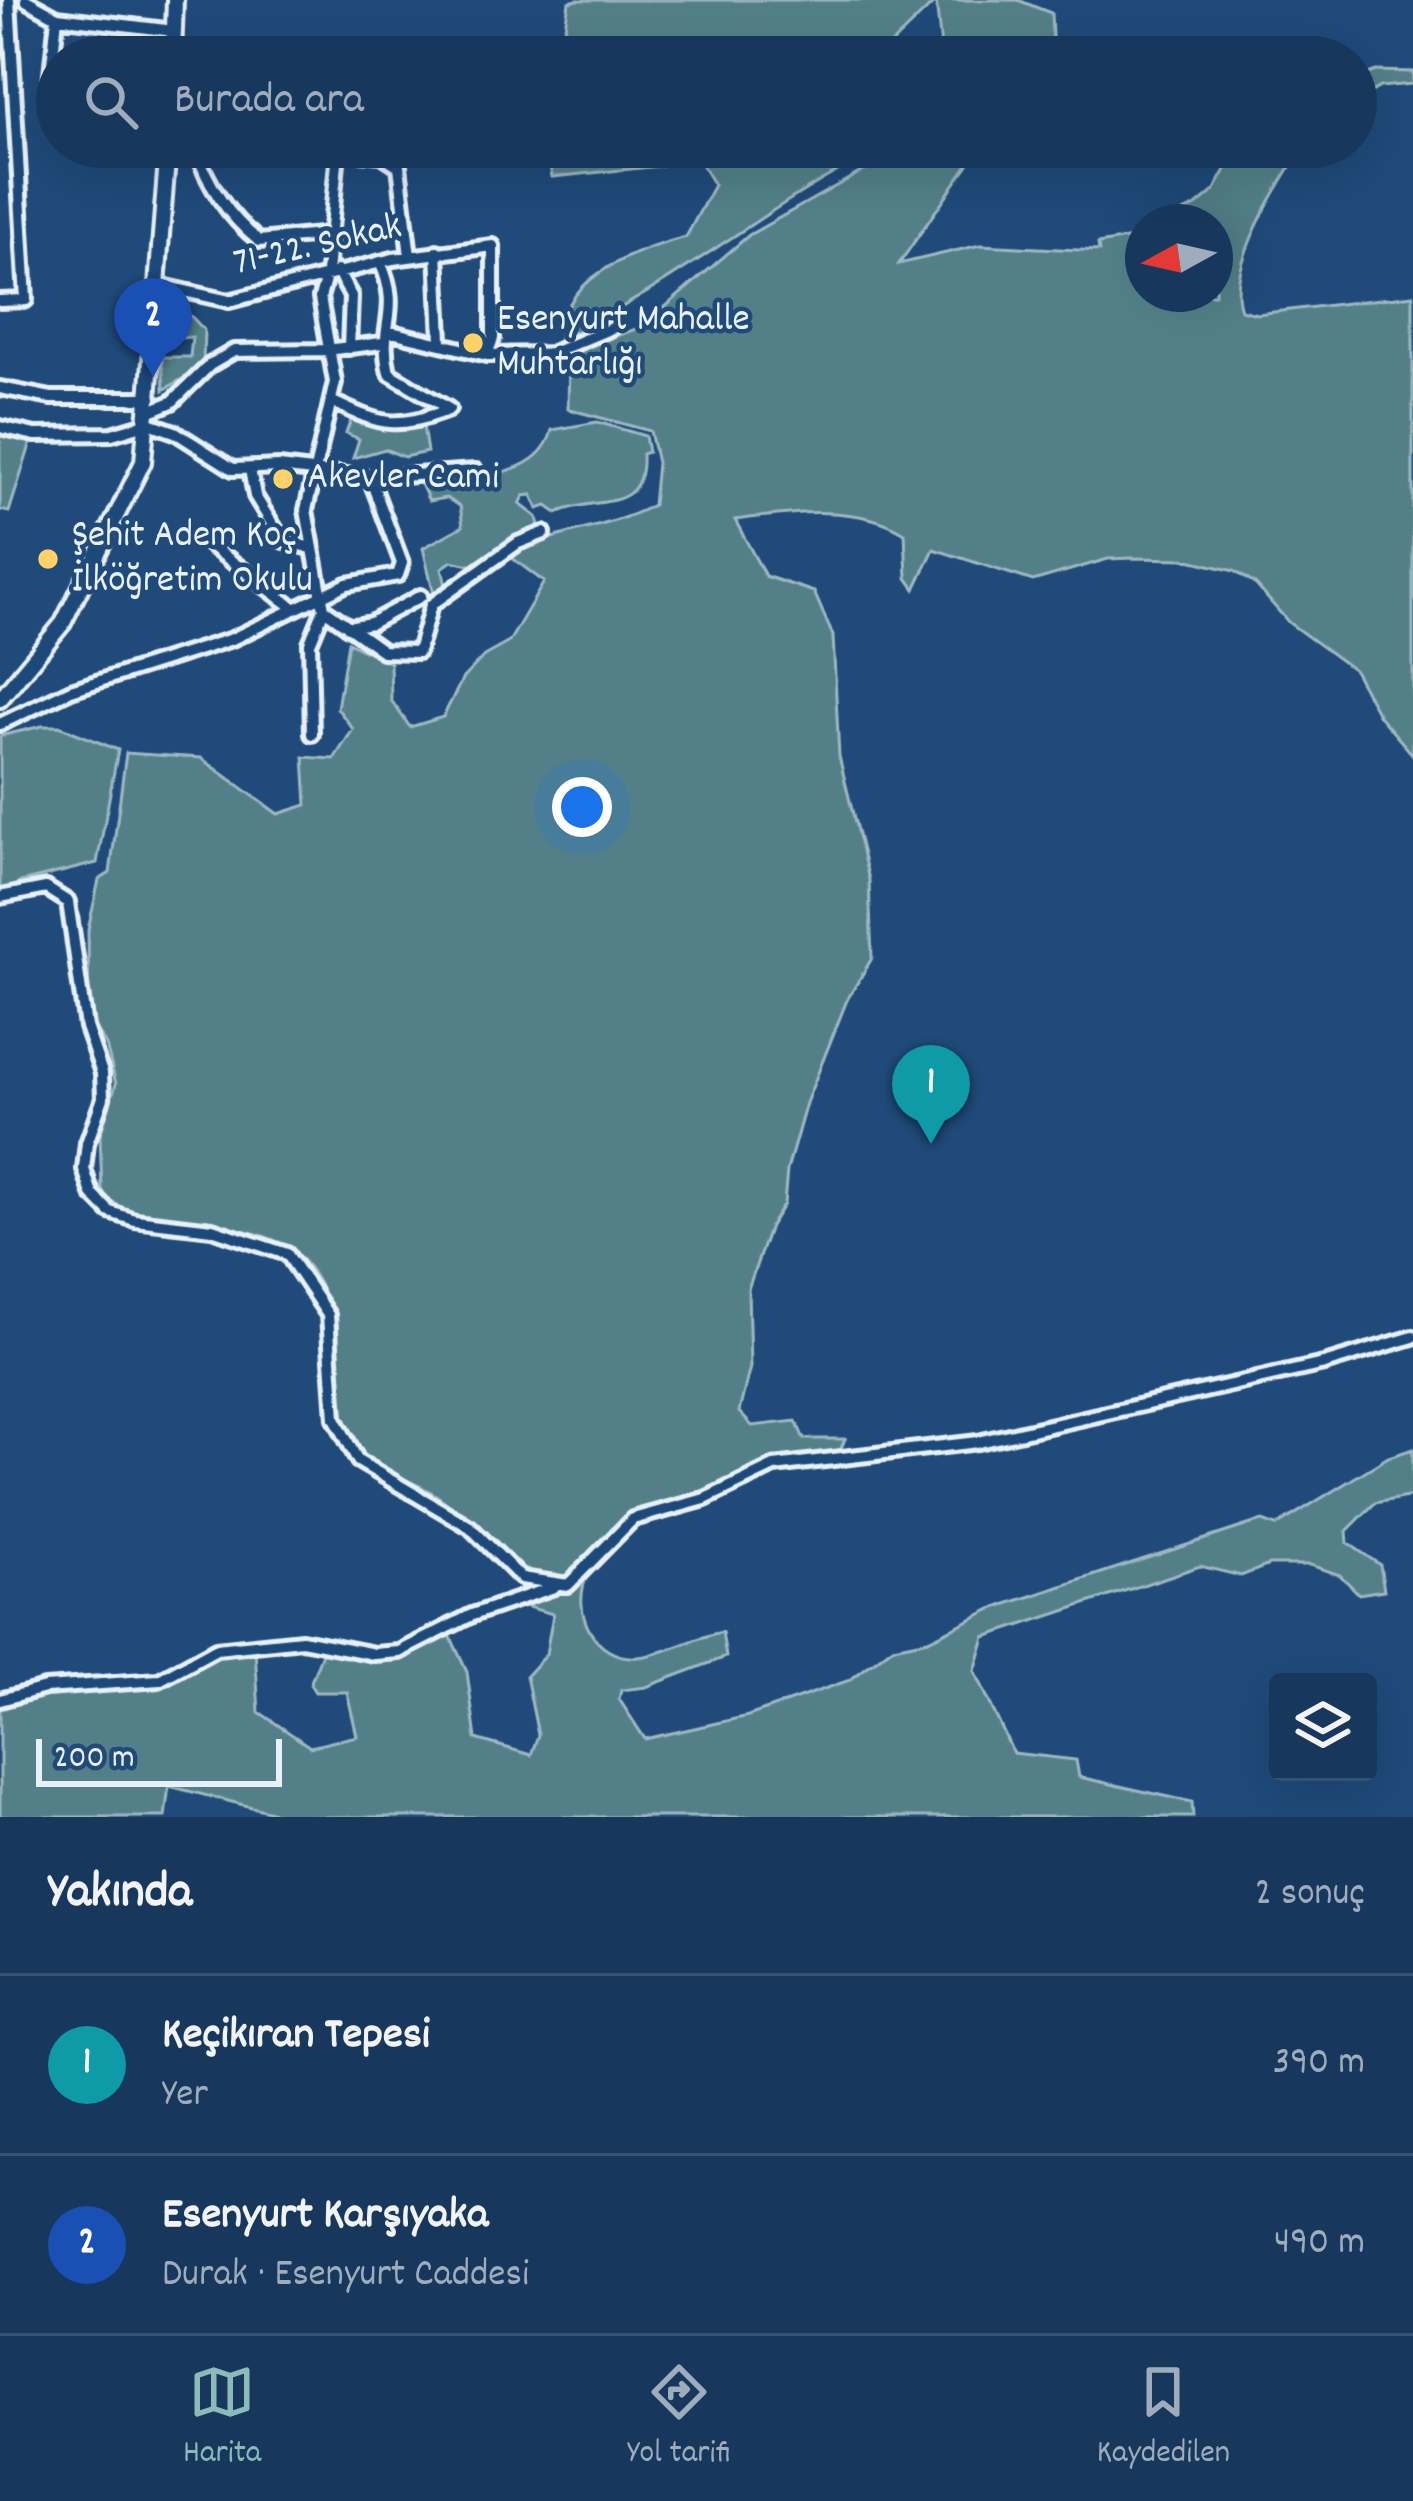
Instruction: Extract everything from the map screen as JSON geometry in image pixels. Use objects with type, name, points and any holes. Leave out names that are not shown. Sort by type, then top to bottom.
[{"type":"street","points":[[0,301],[26,300],[8,0]]},
{"type":"street","points":[[26,0],[57,17],[174,31]]},
{"type":"street","points":[[174,36],[175,0]]},
{"type":"street","points":[[55,36],[57,17]]},
{"type":"street","points":[[0,699],[63,623],[143,462],[166,168]]},
{"type":"street","points":[[202,168],[238,224],[259,241],[331,234]]},
{"type":"street","points":[[337,168],[332,272],[320,298],[335,382],[306,511],[310,548],[324,609],[383,651],[418,652],[426,601]]},
{"type":"street","points":[[399,168],[410,256]]},
{"type":"street","name":"71-22. Sokak","points":[[158,285],[229,301],[332,272],[437,251],[493,246],[493,338],[487,355]]},
{"type":"street","points":[[437,251],[441,340]]},
{"type":"street","points":[[333,401],[388,424],[406,425],[449,410],[389,373],[385,337],[394,293],[380,262]]},
{"type":"street","points":[[332,272],[352,296],[349,348]]},
{"type":"street","points":[[0,427],[35,435],[112,434],[172,402],[210,364],[234,351],[349,348],[385,337],[441,340],[487,355],[550,354],[612,328]]},
{"type":"street","points":[[0,388],[150,410],[233,469],[370,478],[476,471]]},
{"type":"street","points":[[250,469],[255,496],[282,540],[310,548]]},
{"type":"street","points":[[370,478],[402,563],[398,575]]},
{"type":"street","points":[[348,627],[426,601],[518,543],[544,533]]},
{"type":"street","points":[[206,542],[294,608]]},
{"type":"street","points":[[0,724],[71,690],[232,639],[347,584],[398,575]]},
{"type":"street","points":[[398,575],[426,601]]},
{"type":"street","points":[[312,734],[310,643],[324,609]]},
{"type":"street","points":[[0,897],[46,888],[68,902],[86,1027],[101,1072],[103,1098],[86,1143],[84,1169],[92,1194],[110,1212],[135,1220],[225,1232],[286,1254],[328,1315],[335,1418],[358,1461],[470,1527],[521,1578],[554,1587]]},
{"type":"street","points":[[0,1700],[45,1688],[159,1680],[216,1649],[302,1640],[374,1654],[398,1652],[472,1616],[585,1573],[633,1519],[705,1499],[774,1466],[977,1442],[1324,1364],[1413,1337]]},
{"type":"green space","points":[[1018,0],[1051,13],[1052,36],[940,36],[936,1],[900,36],[563,36],[569,2]]},
{"type":"green space","points":[[1377,71],[1413,72],[1413,84],[1380,87]]},
{"type":"green space","points":[[550,168],[640,168],[552,177]]},
{"type":"green space","points":[[704,168],[844,168],[643,295],[560,339],[564,317],[587,283],[624,259],[686,237],[714,185]]},
{"type":"green space","points":[[965,168],[899,264],[980,245],[1099,251],[1098,244],[1125,239],[1125,312],[1233,312],[1233,204],[1198,204],[1214,191],[1227,168],[1290,168],[1247,249],[1238,292],[1241,310],[1257,314],[1413,295],[1413,755],[1379,716],[1354,670],[1289,623],[1256,585],[1234,571],[1185,559],[1108,559],[1033,581],[934,549],[915,589],[907,578],[905,533],[886,524],[823,513],[735,520],[765,576],[814,592],[833,636],[839,756],[869,880],[872,958],[847,1000],[806,1103],[787,1170],[784,1204],[770,1226],[748,1289],[750,1367],[739,1412],[752,1426],[796,1421],[804,1439],[845,1439],[839,1453],[772,1460],[703,1493],[630,1514],[566,1579],[549,1579],[526,1573],[444,1500],[373,1463],[355,1447],[340,1416],[333,1334],[323,1291],[310,1269],[288,1248],[232,1228],[144,1216],[120,1207],[102,1190],[100,1136],[116,1084],[106,1045],[89,1018],[88,930],[99,880],[110,873],[126,753],[201,758],[278,814],[307,805],[304,757],[334,759],[353,729],[337,708],[348,642],[390,663],[391,700],[410,727],[443,717],[463,678],[484,656],[509,642],[544,582],[508,555],[653,505],[657,463],[650,431],[568,409],[569,360],[587,346],[642,327],[749,235],[863,171]]},
{"type":"green space","points":[[191,316],[204,330],[203,366],[164,390],[162,357],[190,357],[192,337],[169,339],[165,319]]},
{"type":"green space","points":[[351,420],[423,426],[427,452],[404,457],[385,449],[353,458],[359,439],[346,433]]},
{"type":"green space","points":[[597,422],[645,436],[648,452],[642,454],[636,487],[616,500],[557,513],[547,506],[538,509],[532,495],[524,496],[520,504],[537,517],[539,526],[474,566],[452,561],[442,568],[446,586],[434,594],[423,548],[463,526],[460,506],[446,498],[429,501],[419,480],[515,468],[532,460],[552,430]]},
{"type":"green space","points":[[0,434],[32,439],[9,512],[0,510]]},
{"type":"green space","points":[[59,726],[118,750],[97,863],[21,882],[0,894],[0,736]]},
{"type":"green space","points":[[1413,1449],[1413,1496],[1375,1503],[1347,1531],[1348,1543],[1380,1565],[1384,1590],[1359,1594],[1340,1575],[1310,1565],[1269,1565],[1241,1576],[1200,1566],[985,1637],[975,1671],[1013,1753],[1076,1760],[1079,1777],[1192,1802],[1193,1817],[291,1817],[169,1786],[165,1817],[0,1817],[0,1705],[45,1692],[160,1685],[202,1657],[255,1649],[259,1712],[310,1747],[357,1736],[347,1692],[315,1692],[310,1684],[324,1648],[373,1659],[448,1631],[467,1672],[476,1739],[531,1755],[538,1735],[526,1676],[546,1654],[553,1614],[520,1605],[570,1589],[587,1576],[584,1618],[609,1651],[638,1657],[722,1632],[726,1657],[646,1687],[621,1690],[619,1699],[645,1739],[748,1716],[850,1680],[893,1647],[928,1640],[992,1609],[1251,1524],[1263,1521],[1276,1526],[1388,1457]]},
{"type":"place","name":"Esenyurt Mahalle Muhtarlığı","points":[[473,343]]},
{"type":"place","name":"Esenyurt Karşıyaka","points":[[153,377]]},
{"type":"place","name":"Akevler Cami","points":[[283,479]]},
{"type":"place","name":"Şehit Adem Koç İlköğretim Okulu","points":[[48,559]]},
{"type":"place","name":"Keçikıran Tepesi","points":[[931,1144]]}]
